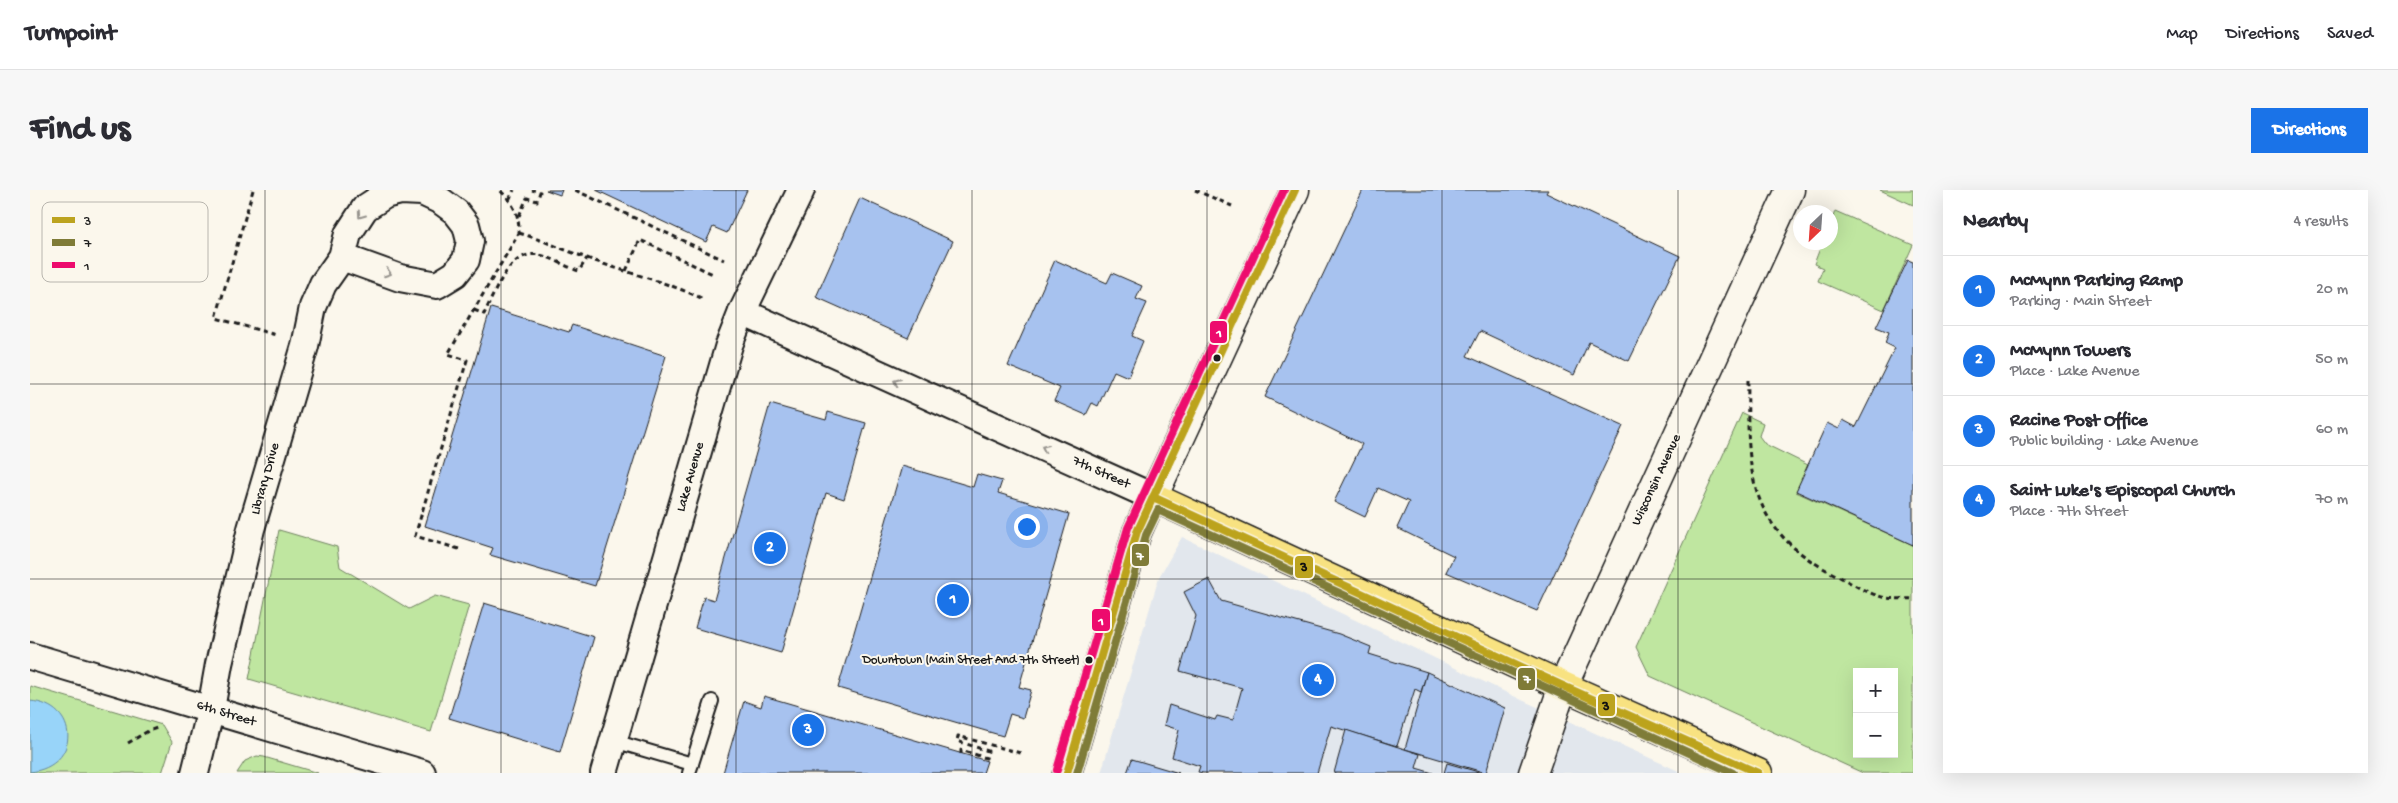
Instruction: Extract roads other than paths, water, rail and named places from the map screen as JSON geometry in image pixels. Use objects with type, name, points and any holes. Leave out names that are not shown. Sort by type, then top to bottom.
[{"type":"main road","name":"7th Street","points":[[1154,497],[1562,686],[1758,773]]},
{"type":"main road","points":[[1067,773],[1137,532],[1154,497]]},
{"type":"street","name":"Library Drive","points":[[195,773],[211,710],[251,529],[305,346],[313,307],[322,284],[342,257],[348,234],[365,208],[384,195],[401,190],[422,192],[449,206],[466,225],[470,240],[466,260],[454,274],[437,284],[400,278],[342,257]]},
{"type":"street","name":"Lake Avenue","points":[[604,773],[726,356],[742,312],[801,190]]},
{"type":"street","points":[[1154,497],[1295,190]]},
{"type":"street","name":"Wisconsin Avenue","points":[[1533,773],[1562,686],[1790,190]]},
{"type":"street","name":"7th Street","points":[[742,312],[1154,497]]},
{"type":"street","name":"6th Street","points":[[30,656],[422,773]]},
{"type":"lane","points":[[614,742],[691,769],[712,701]]},
{"type":"water","points":[[30,701],[46,705],[58,713],[65,724],[68,736],[66,748],[59,759],[47,767],[30,772]]},
{"type":"place","name":"McMynn Towers","points":[[770,548]]},
{"type":"place","name":"McMynn Parking Ramp","points":[[953,600]]},
{"type":"place","name":"Downtown (Main Street And 7th Street)","points":[[1089,660]]},
{"type":"place","name":"Saint Luke's Episcopal Church","points":[[1318,680]]},
{"type":"place","name":"Racine Post Office","points":[[808,730]]}]
